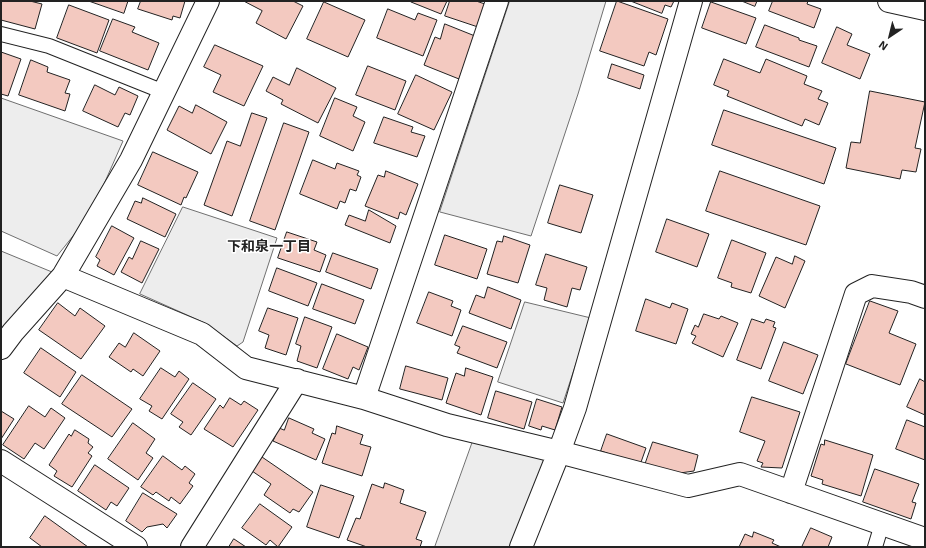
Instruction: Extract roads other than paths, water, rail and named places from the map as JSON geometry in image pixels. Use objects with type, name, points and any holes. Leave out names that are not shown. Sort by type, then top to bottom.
[{"type":"street","points":[[1,348],[13,332],[63,276],[131,160],[208,1]]},
{"type":"street","points":[[364,398],[497,1]]},
{"type":"street","points":[[521,547],[575,408],[691,1]]},
{"type":"street","points":[[889,1],[925,9]]},
{"type":"street","points":[[63,276],[202,334],[246,368],[364,398],[447,425],[559,452],[688,486],[740,474],[925,539]]},
{"type":"street","points":[[791,492],[856,294],[872,286],[911,292],[925,297]]},
{"type":"street","points":[[192,547],[297,380]]},
{"type":"street","points":[[1,460],[136,547]]},
{"type":"lane","points":[[1,34],[49,46],[164,92]]},
{"type":"lane","points":[[875,547],[882,524]]},
{"type":"district","name":"下和泉一丁目","points":[[269,246]]}]
